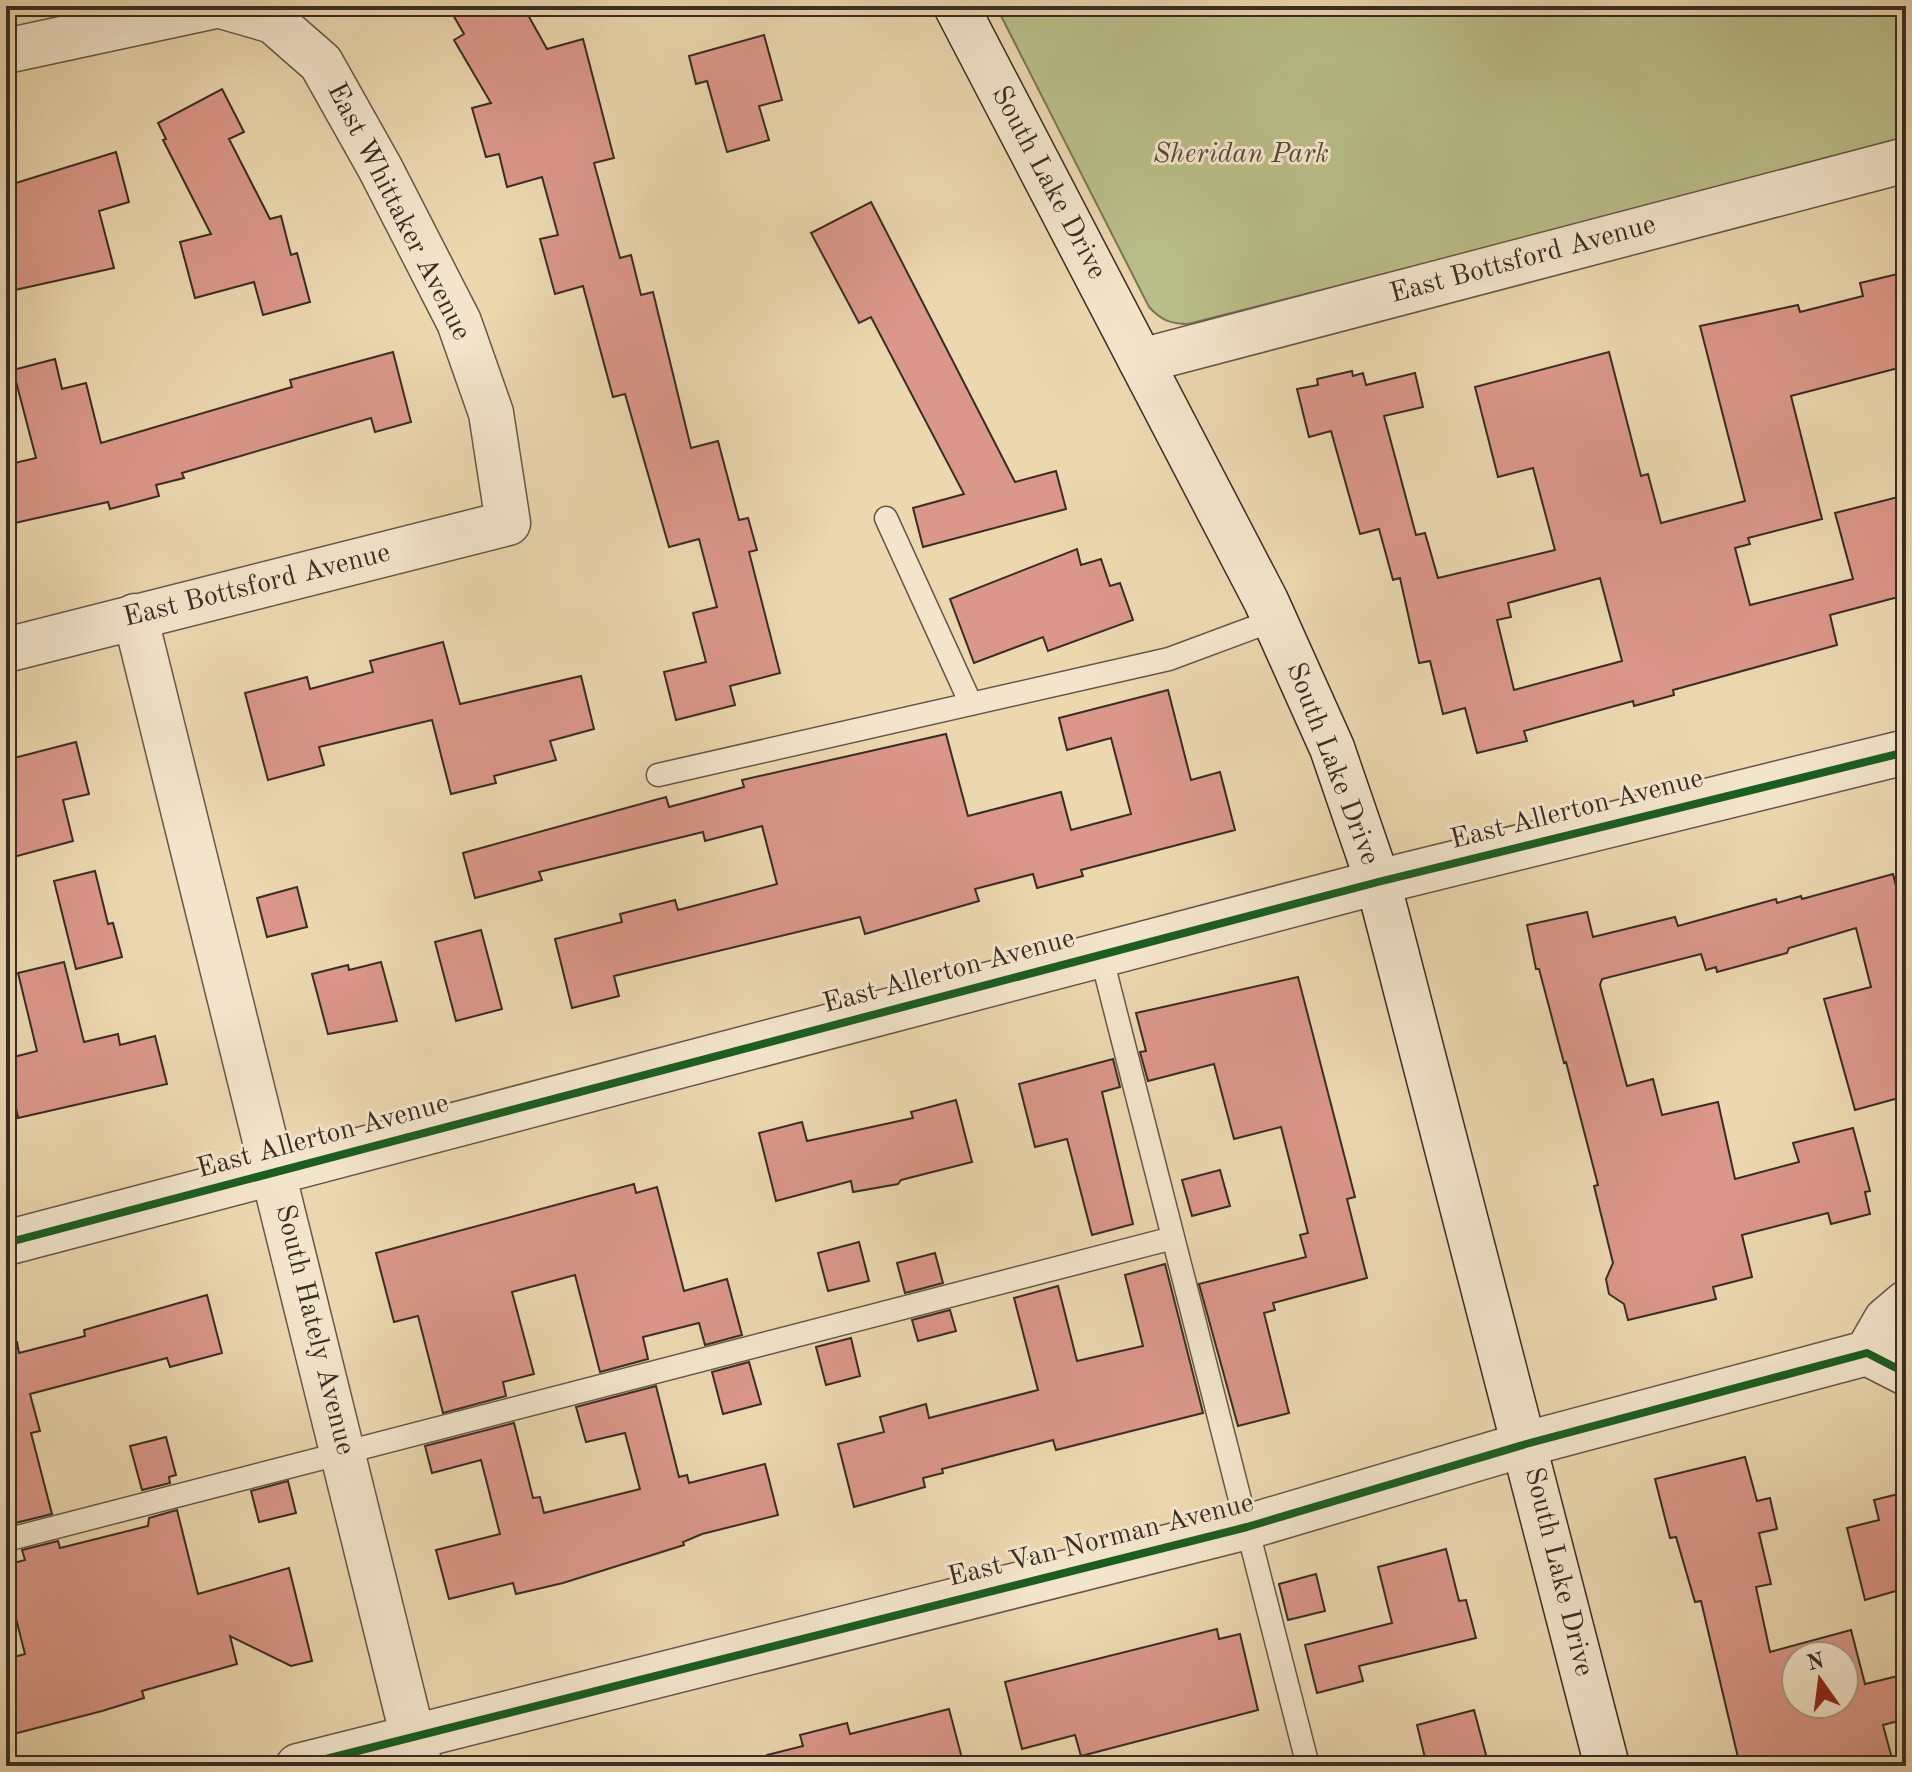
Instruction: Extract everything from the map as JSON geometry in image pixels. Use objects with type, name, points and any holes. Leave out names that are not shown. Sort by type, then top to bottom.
[{"type":"street","name":"East Whittaker Avenue","points":[[6,51],[218,6],[273,21],[321,63],[380,168],[459,322],[491,413],[508,523]]},
{"type":"street","name":"South Lake Drive","points":[[956,6],[1274,620],[1332,748],[1378,882],[1607,1766]]},
{"type":"street","name":"East Bottsford Avenue","points":[[1141,361],[1906,160]]},
{"type":"street","name":"East Bottsford Avenue","points":[[6,650],[508,523]]},
{"type":"street","name":"South Hately Avenue","points":[[135,616],[416,1752]]},
{"type":"street","name":"East Allerton Avenue","points":[[6,1243],[1378,882],[1906,752]]},
{"type":"street","points":[[1906,1303],[1886,1320],[1867,1353],[1906,1373]]},
{"type":"street","name":"East Van Norman Avenue","points":[[298,1766],[416,1752],[1247,1527],[1526,1444],[1867,1353]]},
{"type":"lane","points":[[886,518],[971,704]]},
{"type":"lane","points":[[658,775],[1169,659],[1274,620]]},
{"type":"lane","points":[[1101,955],[1308,1766]]},
{"type":"lane","points":[[6,1540],[1173,1238]]},
{"type":"green space","name":"Sheridan Park","points":[[996,6],[1906,6],[1906,141],[1188,324],[1176,323],[1162,318],[1149,307]]},
{"type":"building","points":[[448,6],[523,6],[547,49],[583,39],[614,158],[594,163],[620,258],[631,255],[641,295],[653,292],[691,448],[718,441],[739,520],[748,518],[757,550],[749,552],[780,673],[730,686],[735,705],[676,720],[664,672],[706,662],[693,613],[717,607],[699,539],[669,547],[625,394],[613,397],[583,286],[555,294],[540,239],[558,235],[542,177],[507,187],[499,154],[486,157],[472,108],[491,103],[454,40],[464,34]]},
{"type":"building","points":[[764,35],[782,100],[759,106],[769,140],[727,152],[707,81],[696,84],[689,56]]},
{"type":"building","points":[[222,89],[244,132],[229,139],[270,219],[281,216],[291,255],[297,253],[310,302],[263,315],[254,282],[195,298],[180,242],[211,234],[163,140],[166,139],[158,123]]},
{"type":"building","points":[[116,152],[129,202],[99,211],[114,268],[6,292],[6,186]]},
{"type":"building","points":[[871,202],[1015,482],[1056,471],[1066,509],[923,547],[913,508],[964,494],[871,317],[859,323],[811,233]]},
{"type":"building","points":[[1906,272],[1906,366],[1791,396],[1822,519],[1748,538],[1750,544],[1735,548],[1750,605],[1853,579],[1835,513],[1906,495],[1906,595],[1830,615],[1837,645],[1673,690],[1674,695],[1634,706],[1633,701],[1524,731],[1527,741],[1477,753],[1465,708],[1443,714],[1430,661],[1419,663],[1400,578],[1393,580],[1379,529],[1360,534],[1331,431],[1309,437],[1297,389],[1318,385],[1317,379],[1352,371],[1353,376],[1363,373],[1366,385],[1415,373],[1423,407],[1384,416],[1416,535],[1425,533],[1438,578],[1555,550],[1533,468],[1498,477],[1475,387],[1609,352],[1641,476],[1648,474],[1661,523],[1745,501],[1700,326],[1798,305],[1800,312],[1863,296],[1860,283]],"holes":[[[1600,578],[1622,661],[1514,690],[1497,620],[1511,617],[1508,603]]]},
{"type":"building","points":[[393,352],[411,422],[375,432],[371,418],[182,473],[184,478],[156,485],[159,496],[110,509],[108,502],[6,525],[6,465],[36,458],[13,370],[55,359],[62,389],[86,383],[101,443],[292,387],[290,380]]},
{"type":"building","points":[[1077,549],[1081,565],[1101,559],[1110,586],[1120,583],[1133,620],[1048,651],[1043,637],[974,663],[950,599]]},
{"type":"building","points":[[443,642],[460,704],[581,676],[594,729],[550,741],[556,760],[494,776],[496,783],[451,794],[432,720],[319,747],[324,765],[268,780],[245,693],[307,677],[310,689],[373,672],[370,661]]},
{"type":"building","points":[[1168,690],[1191,780],[1220,772],[1235,830],[1081,870],[1083,876],[1037,888],[1033,874],[975,889],[979,901],[865,934],[860,917],[614,976],[619,996],[572,1008],[555,939],[622,922],[620,914],[675,900],[678,910],[777,884],[762,826],[705,841],[703,832],[539,872],[542,880],[475,898],[463,853],[666,797],[669,807],[744,787],[742,780],[946,734],[968,816],[1061,792],[1071,830],[1131,814],[1111,738],[1067,750],[1059,718]]},
{"type":"building","points":[[76,742],[89,794],[63,800],[73,841],[6,859],[6,760]]},
{"type":"building","points":[[95,871],[108,924],[113,923],[122,957],[76,969],[54,881]]},
{"type":"building","points":[[1893,874],[1906,926],[1906,1096],[1855,1110],[1824,999],[1871,987],[1856,928],[1789,948],[1787,953],[1717,972],[1716,967],[1706,970],[1701,954],[1602,979],[1600,985],[1627,1086],[1653,1079],[1662,1115],[1718,1102],[1735,1179],[1799,1162],[1793,1143],[1853,1128],[1870,1191],[1865,1192],[1870,1214],[1831,1224],[1828,1213],[1742,1235],[1752,1277],[1713,1287],[1716,1299],[1628,1320],[1624,1304],[1609,1294],[1606,1279],[1613,1263],[1594,1186],[1598,1185],[1566,1062],[1539,969],[1536,969],[1527,925],[1587,912],[1593,937],[1675,917],[1678,926],[1776,899],[1777,903],[1801,896],[1802,899]]},
{"type":"building","points":[[297,887],[307,927],[267,937],[257,898]]},
{"type":"building","points":[[481,930],[502,1009],[456,1021],[435,942]]},
{"type":"building","points":[[64,962],[84,1042],[118,1034],[120,1045],[155,1036],[167,1084],[18,1118],[6,1059],[37,1051],[18,973]]},
{"type":"building","points":[[381,962],[397,1021],[328,1034],[312,974],[348,965],[349,970]]},
{"type":"building","points":[[1298,977],[1355,1197],[1347,1199],[1367,1278],[1273,1303],[1275,1310],[1264,1313],[1289,1413],[1238,1426],[1199,1284],[1306,1257],[1300,1235],[1308,1233],[1281,1127],[1234,1139],[1214,1064],[1148,1081],[1140,1052],[1146,1051],[1136,1013]]},
{"type":"building","points":[[1113,1059],[1120,1087],[1102,1092],[1133,1224],[1092,1235],[1067,1139],[1035,1147],[1019,1084]]},
{"type":"building","points":[[956,1100],[972,1162],[901,1180],[898,1184],[853,1192],[851,1181],[776,1201],[759,1133],[802,1122],[807,1141],[913,1118],[911,1112]]},
{"type":"building","points":[[1220,1170],[1230,1206],[1192,1216],[1182,1180]]},
{"type":"building","points":[[634,1184],[636,1193],[657,1187],[684,1291],[727,1279],[742,1335],[705,1345],[699,1323],[643,1337],[648,1359],[600,1372],[575,1275],[512,1292],[534,1374],[503,1382],[506,1396],[443,1413],[418,1316],[394,1322],[376,1253]]},
{"type":"building","points":[[859,1242],[869,1281],[828,1291],[818,1253]]},
{"type":"building","points":[[935,1253],[943,1283],[905,1293],[897,1263]]},
{"type":"building","points":[[1165,1264],[1203,1413],[1056,1450],[1053,1440],[942,1469],[943,1473],[923,1478],[925,1487],[854,1507],[838,1444],[884,1432],[880,1417],[926,1404],[929,1418],[1038,1390],[1014,1298],[1058,1286],[1077,1361],[1143,1346],[1125,1275]]},
{"type":"building","points":[[207,1295],[222,1353],[170,1367],[167,1358],[30,1394],[40,1431],[31,1433],[52,1514],[15,1523],[6,1487],[6,1343],[17,1342],[19,1353],[85,1336],[84,1330]]},
{"type":"building","points":[[950,1310],[956,1331],[918,1341],[912,1320]]},
{"type":"building","points":[[851,1338],[860,1376],[826,1385],[816,1347]]},
{"type":"building","points":[[749,1362],[761,1404],[723,1414],[712,1372]]},
{"type":"building","points":[[656,1386],[679,1477],[687,1475],[689,1483],[765,1464],[778,1515],[702,1534],[683,1542],[684,1545],[563,1583],[516,1594],[513,1583],[449,1599],[436,1550],[500,1534],[481,1460],[432,1473],[425,1446],[514,1423],[533,1498],[540,1497],[544,1513],[640,1489],[625,1433],[586,1442],[576,1407]]},
{"type":"building","points":[[166,1437],[176,1475],[169,1477],[170,1483],[142,1490],[130,1446]]},
{"type":"building","points":[[1745,1457],[1757,1501],[1770,1498],[1777,1529],[1759,1533],[1771,1584],[1756,1587],[1770,1652],[1780,1649],[1780,1720],[1860,1720],[1860,1665],[1865,1684],[1906,1674],[1906,1719],[1883,1725],[1894,1766],[1740,1766],[1701,1601],[1695,1602],[1676,1537],[1670,1538],[1655,1479]]},
{"type":"building","points":[[288,1481],[296,1513],[259,1522],[251,1491]]},
{"type":"building","points":[[1906,1492],[1906,1588],[1865,1600],[1847,1528],[1879,1520],[1874,1500]]},
{"type":"building","points":[[177,1510],[198,1594],[289,1568],[312,1661],[291,1666],[230,1636],[237,1664],[142,1691],[144,1698],[6,1736],[6,1659],[25,1654],[6,1579],[6,1565],[25,1560],[22,1550],[58,1541],[60,1548],[148,1526],[149,1518]]},
{"type":"building","points":[[1446,1549],[1459,1601],[1466,1600],[1476,1638],[1359,1666],[1363,1681],[1317,1693],[1305,1645],[1392,1623],[1378,1567]]},
{"type":"building","points":[[1316,1574],[1325,1611],[1288,1620],[1279,1584]]},
{"type":"building","points":[[1217,1629],[1219,1639],[1240,1634],[1258,1710],[1081,1756],[1075,1735],[1022,1749],[1005,1682]]},
{"type":"building","points":[[1851,1630],[1854,1640],[1814,1640]]},
{"type":"building","points":[[949,1709],[964,1766],[769,1766],[767,1755],[803,1746],[800,1735],[847,1723],[850,1734]]},
{"type":"building","points":[[1474,1710],[1489,1766],[1427,1766],[1417,1725]]},
{"type":"cycle path","points":[[6,1243],[1378,882],[1906,752]]},
{"type":"cycle path","points":[[298,1766],[1247,1527],[1526,1444],[1867,1353],[1906,1373]]}]
